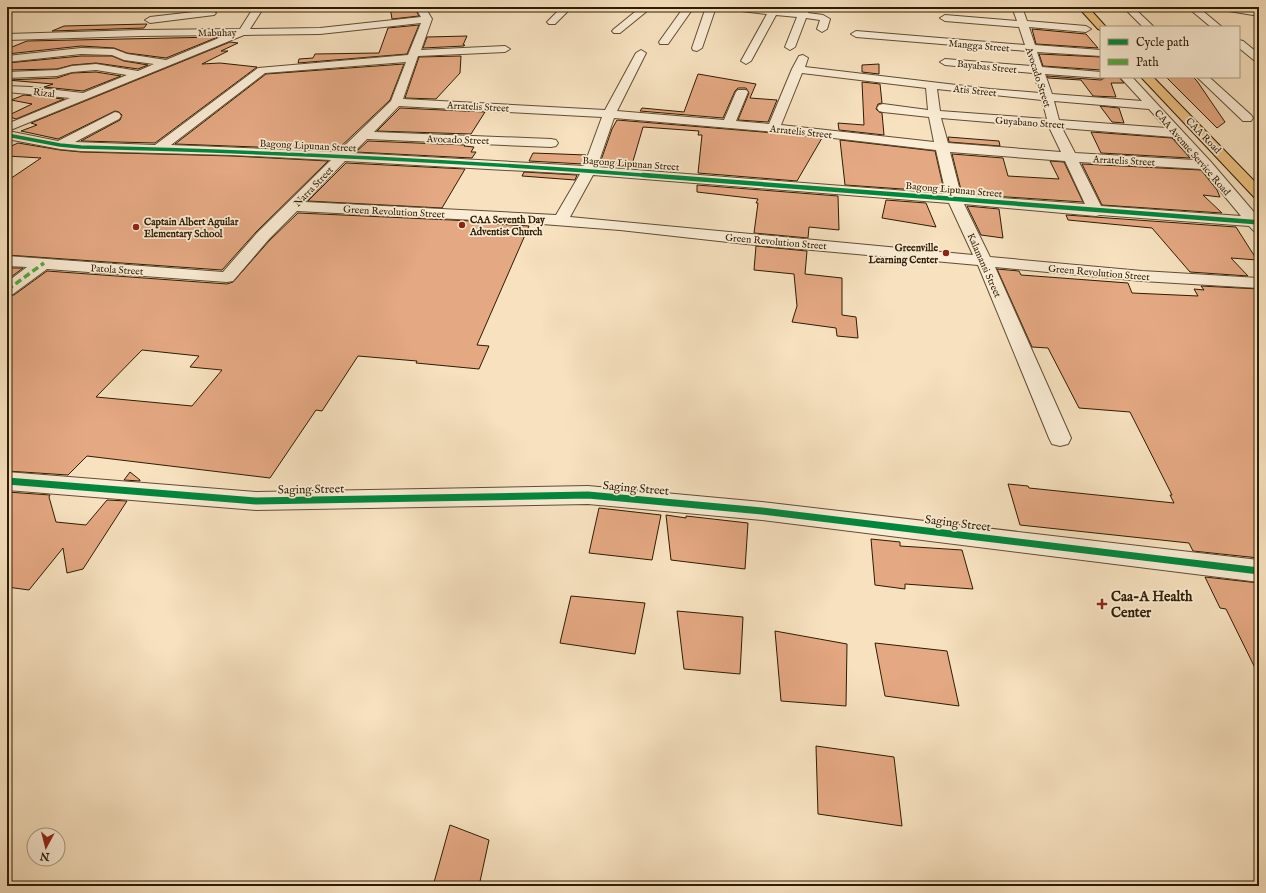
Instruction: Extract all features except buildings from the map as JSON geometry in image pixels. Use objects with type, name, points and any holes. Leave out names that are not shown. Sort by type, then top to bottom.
[{"type":"main road","points":[[1083,7],[1100,26]]},
{"type":"main road","name":"CAA Road","points":[[1148,78],[1259,194]]},
{"type":"street","points":[[7,128],[243,32],[259,7]]},
{"type":"street","points":[[552,22],[567,7]]},
{"type":"street","points":[[618,31],[647,7]]},
{"type":"street","points":[[664,42],[689,7]]},
{"type":"street","points":[[696,48],[711,7]]},
{"type":"street","points":[[733,7],[773,12],[804,11],[825,19],[822,29]]},
{"type":"street","points":[[1128,7],[1148,26]]},
{"type":"street","points":[[1192,7],[1216,26]]},
{"type":"street","points":[[1223,7],[1259,13]]},
{"type":"street","points":[[790,47],[804,11]]},
{"type":"street","points":[[143,21],[212,12]]},
{"type":"street","points":[[746,61],[773,12]]},
{"type":"street","name":"Mabuhay","points":[[7,37],[320,30],[424,13]]},
{"type":"street","name":"Narra Street","points":[[227,277],[263,236],[396,102],[414,56],[424,13]]},
{"type":"street","points":[[945,18],[1022,14],[1086,29]]},
{"type":"street","name":"Avocado Street","points":[[1022,14],[1030,49],[1047,97],[1054,124],[1096,211]]},
{"type":"street","points":[[1093,18],[1078,17],[1097,42]]},
{"type":"street","name":"Mangga Street","points":[[856,34],[1030,49],[1100,53]]},
{"type":"street","points":[[1240,44],[1259,58]]},
{"type":"street","points":[[157,150],[262,70],[505,49]]},
{"type":"street","points":[[7,59],[81,51],[114,52],[124,56],[166,63]]},
{"type":"street","points":[[560,221],[589,170],[608,114],[641,53]]},
{"type":"street","points":[[773,128],[803,58]]},
{"type":"street","name":"Bayabas Street","points":[[945,62],[1037,71],[1100,75]]},
{"type":"street","points":[[7,75],[57,73],[72,69],[96,68],[139,74]]},
{"type":"street","name":"Atis Street","points":[[797,69],[931,85],[1153,106]]},
{"type":"street","name":"CAA Avenue Service Road","points":[[1127,78],[1206,165],[1257,225]]},
{"type":"street","points":[[1203,78],[1253,119]]},
{"type":"street","name":"Kalamansi Street","points":[[931,85],[934,114],[955,200],[984,261],[1060,438]]},
{"type":"street","name":"Rizal","points":[[7,89],[30,90],[82,97]]},
{"type":"street","points":[[728,124],[742,92]]},
{"type":"street","name":"Arratelis Street","points":[[396,102],[608,114],[799,130],[942,147],[1069,157],[1206,165]]},
{"type":"street","name":"Guyabano Street","points":[[883,108],[934,114],[1177,133]]},
{"type":"street","points":[[1225,115],[1253,119]]},
{"type":"street","points":[[60,145],[115,116]]},
{"type":"street","name":"Bagong Lipunan Street","points":[[7,135],[60,145],[157,150],[232,151],[489,163],[589,170],[1257,225]]},
{"type":"street","name":"Avocado Street","points":[[364,135],[551,143]]},
{"type":"street","name":"Green Revolution Street","points":[[293,206],[560,221],[1142,276],[1259,283]]},
{"type":"street","name":"Patola Street","points":[[7,261],[227,277]]},
{"type":"street","points":[[7,290],[44,263]]},
{"type":"street","name":"Saging Street","points":[[7,481],[256,502],[588,495],[777,513],[1259,571]]},
{"type":"marked path","points":[[7,290],[44,263]]},
{"type":"cycle path","points":[[7,135],[60,145],[81,147],[232,151],[544,167],[1254,222]]},
{"type":"cycle path","points":[[7,481],[256,501],[588,495],[762,511],[1259,571]]},
{"type":"place","name":"CAA Seventh Day Adventist Church","points":[[462,225]]},
{"type":"place","name":"Captain Albert Aguilar Elementary School","points":[[136,227]]},
{"type":"place","name":"Greenville Learning Center","points":[[946,253]]},
{"type":"place","name":"Caa-A Health Center","points":[[1102,604]]}]
